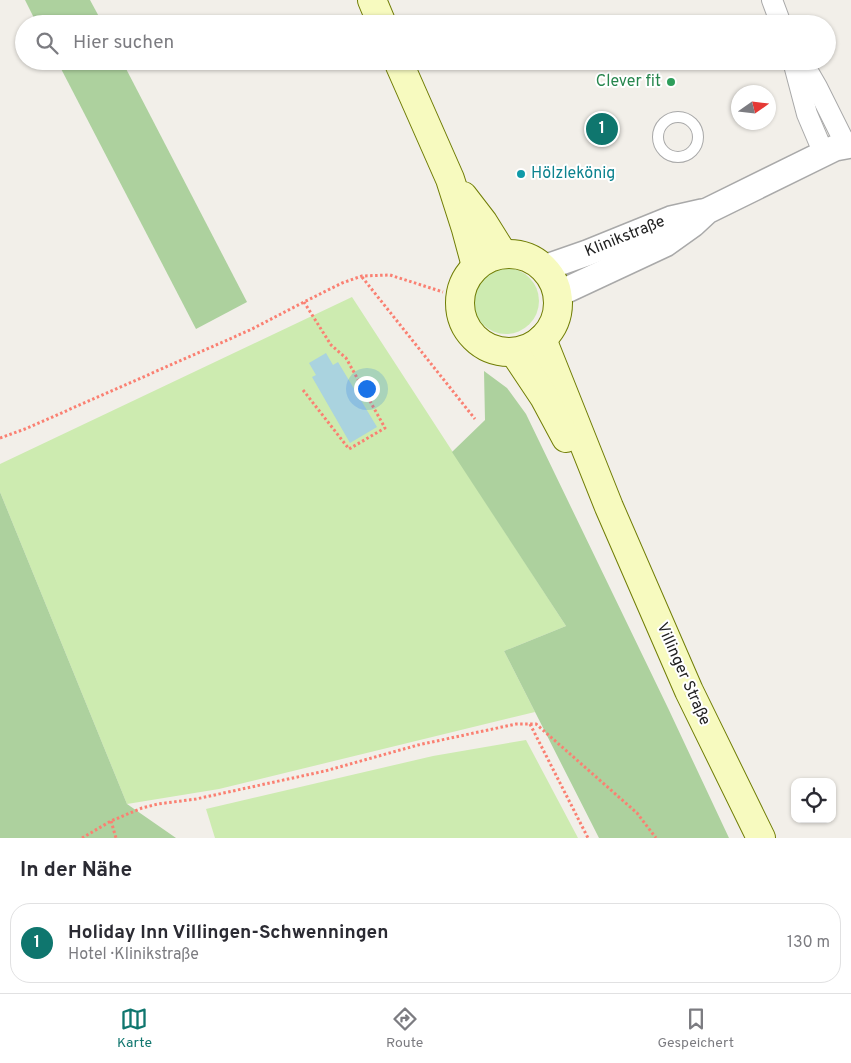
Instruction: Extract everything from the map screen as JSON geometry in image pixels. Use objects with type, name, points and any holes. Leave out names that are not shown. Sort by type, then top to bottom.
[{"type":"main road","points":[[372,0],[378,15]]},
{"type":"main road","points":[[402,70],[450,178],[476,266]]},
{"type":"main road","points":[[450,178],[483,222],[503,254]]},
{"type":"main road","points":[[503,254],[518,254],[532,259],[544,268],[553,280],[558,294],[558,311],[552,326],[542,339],[514,352],[498,351],[484,345],[472,336],[464,323],[460,308],[461,292],[466,278],[476,266],[503,254]]},
{"type":"main road","name":"Villinger Straße","points":[[542,339],[609,507],[689,691],[761,838]]},
{"type":"main road","name":"Villinger Straße","points":[[514,352],[544,398],[579,462],[609,507]]},
{"type":"street","points":[[772,0],[778,15]]},
{"type":"street","points":[[795,70],[807,114],[841,143]]},
{"type":"street","points":[[807,70],[817,87],[841,143]]},
{"type":"street","name":"Klinikstraße","points":[[558,294],[665,244],[693,224],[707,211],[841,143]]},
{"type":"street","name":"Klinikstraße","points":[[544,268],[671,219],[707,211]]},
{"type":"path","points":[[0,438],[25,429],[250,330],[342,283],[362,276],[390,275],[443,292]]},
{"type":"path","points":[[362,276],[475,418]]},
{"type":"path","points":[[304,302],[331,344],[346,358],[385,428],[349,449],[304,390]]},
{"type":"path","points":[[82,838],[111,821],[142,808],[196,799],[325,771],[418,745],[516,724],[536,724],[636,813],[656,838]]},
{"type":"path","points":[[530,724],[588,838]]},
{"type":"path","points":[[111,821],[116,838]]},
{"type":"green space","points":[[25,0],[90,0],[98,15],[32,15]]},
{"type":"green space","points":[[62,70],[127,70],[247,302],[196,329]]},
{"type":"green space","points":[[506,268],[519,271],[529,278],[536,288],[539,301],[536,314],[529,324],[519,331],[506,334],[493,331],[483,324],[476,314],[473,301],[476,288],[483,278],[493,271]]},
{"type":"green space","points":[[352,297],[566,626],[504,651],[535,712],[219,789],[127,804],[0,492],[0,464]]},
{"type":"green space","points":[[484,371],[507,388],[526,414],[729,838],[599,838],[504,651],[566,626],[452,452],[485,420]]},
{"type":"green space","points":[[0,492],[127,804],[176,838],[0,838]]},
{"type":"green space","points":[[526,740],[578,838],[215,838],[206,809],[433,756]]},
{"type":"water","points":[[326,353],[333,365],[338,362],[377,427],[350,443],[312,377],[316,375],[309,363]]},
{"type":"place","name":"Clever fit","points":[[671,82]]},
{"type":"place","name":"Holiday Inn Villingen-Schwenningen","points":[[602,129]]},
{"type":"place","name":"Hölzlekönig","points":[[521,174]]}]
